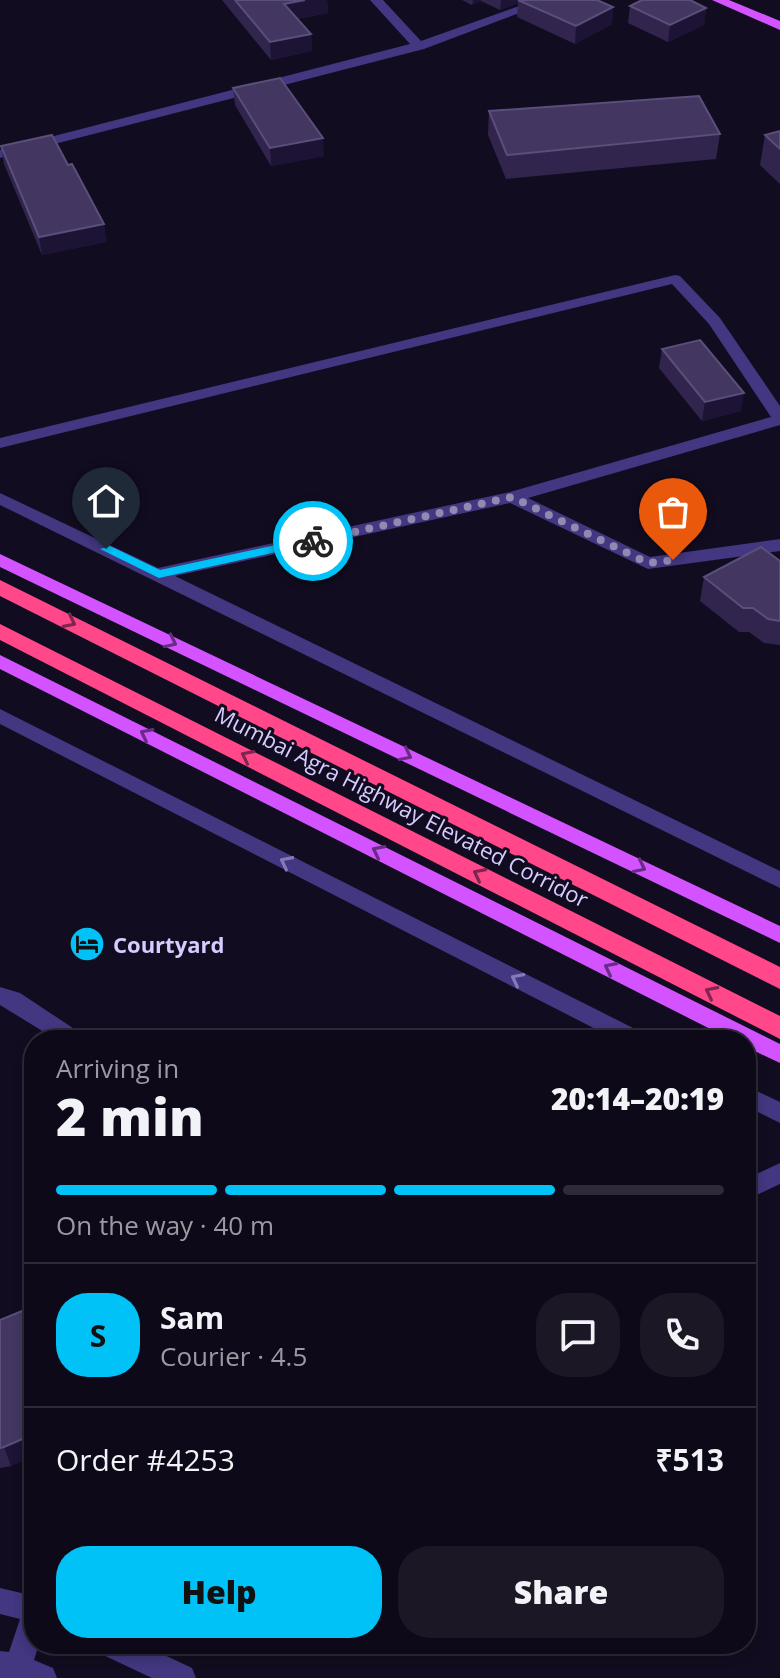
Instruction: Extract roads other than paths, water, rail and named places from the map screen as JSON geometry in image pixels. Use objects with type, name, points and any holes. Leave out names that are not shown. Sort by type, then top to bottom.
[{"type":"highway","name":"Mumbai Agra Highway Elevated Corridor","points":[[0,587],[780,979]]},
{"type":"highway","name":"Mumbai Agra Highway Elevated Corridor","points":[[0,631],[780,1028]]},
{"type":"main road","points":[[718,0],[780,26]]},
{"type":"main road","points":[[0,560],[780,935]]},
{"type":"main road","points":[[0,661],[732,1030]]},
{"type":"main road","points":[[756,1042],[780,1054]]},
{"type":"street","points":[[376,0],[419,46]]},
{"type":"street","points":[[0,154],[419,46],[548,0]]},
{"type":"street","points":[[0,443],[675,279],[715,321],[780,419],[512,497],[159,574]]},
{"type":"street","points":[[512,497],[648,563],[780,545]]},
{"type":"street","points":[[0,498],[780,880]]},
{"type":"street","points":[[0,716],[617,1030]]},
{"type":"street","points":[[0,996],[12,999],[59,1030]]},
{"type":"street","points":[[756,1100],[780,1113]]},
{"type":"street","points":[[756,1185],[780,1173]]},
{"type":"street","points":[[0,1601],[24,1607]]},
{"type":"street","points":[[24,1639],[11,1670],[43,1678]]},
{"type":"street","points":[[132,1654],[182,1678]]},
{"type":"place","name":"Courtyard","points":[[87,944]]}]
